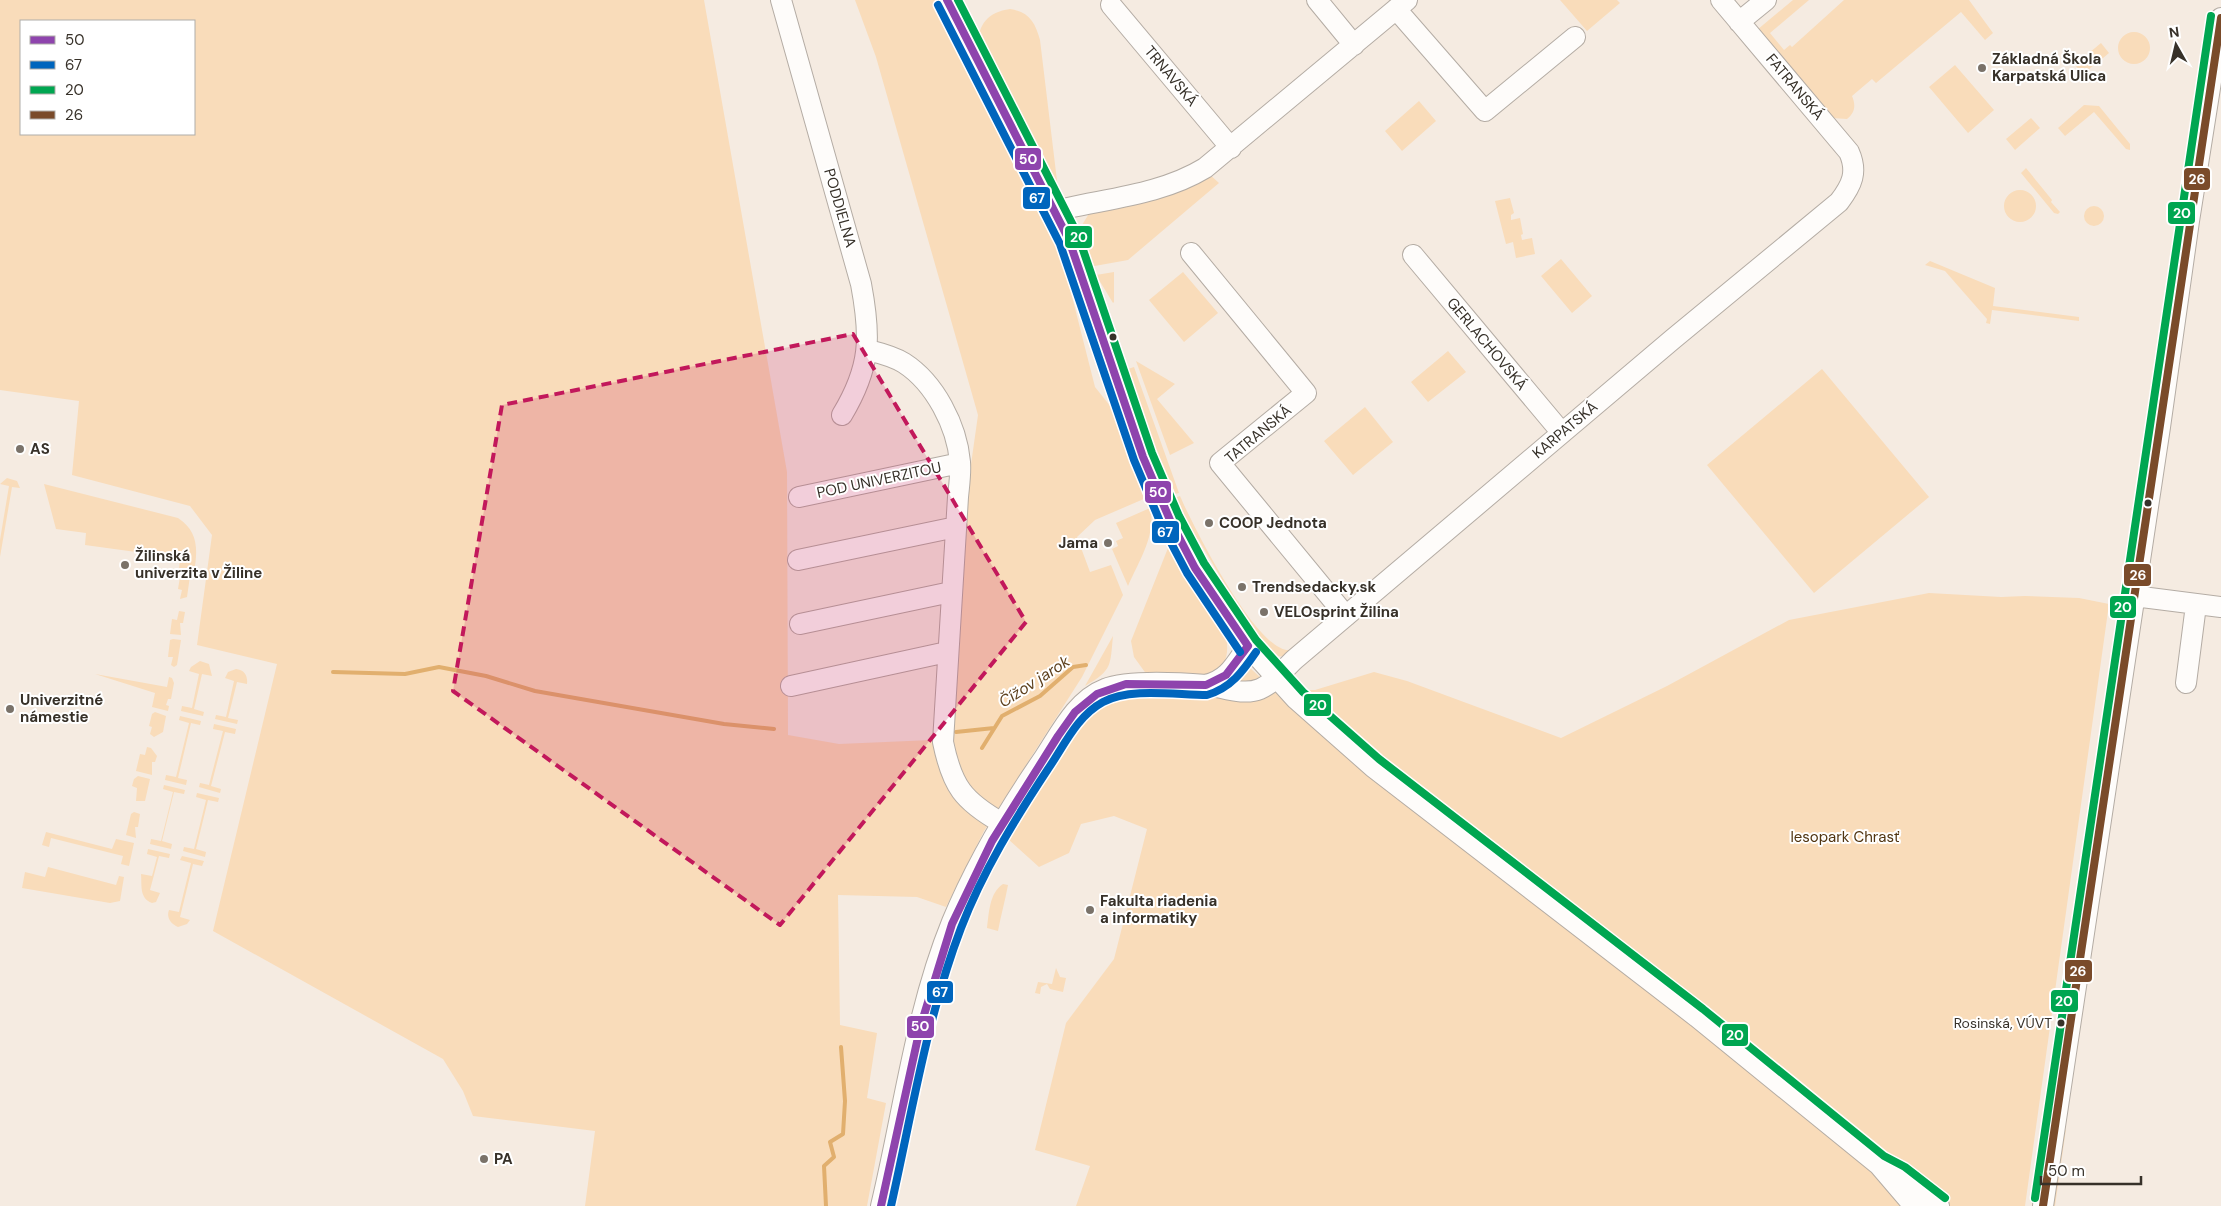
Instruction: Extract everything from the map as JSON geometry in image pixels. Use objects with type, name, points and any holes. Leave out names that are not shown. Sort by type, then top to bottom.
[{"type":"street","name":"PODDIELNA","points":[[780,0],[861,284],[868,319],[868,350],[863,370],[852,398],[842,415]]},
{"type":"street","points":[[947,0],[1057,213],[1069,240],[1143,457],[1161,501],[1195,568],[1223,612],[1248,646],[1275,678],[1332,732],[1373,767],[1697,1017],[1879,1165],[1914,1206]]},
{"type":"street","points":[[1317,0],[1354,45]]},
{"type":"street","name":"FATRANSKÁ","points":[[1720,0],[1849,152],[1854,162],[1852,181]]},
{"type":"street","points":[[1739,22],[1766,0]]},
{"type":"street","name":"TRNAVSKÁ","points":[[1111,5],[1231,148]]},
{"type":"street","points":[[1057,213],[1068,208],[1169,185],[1187,179],[1231,148],[1402,5],[1485,111],[1576,36]]},
{"type":"street","points":[[2043,1206],[2221,18]]},
{"type":"street","name":"KARPATSKÁ","points":[[1206,685],[1234,691],[1257,690],[1269,685],[1346,616],[1839,202],[1852,181]]},
{"type":"street","name":"TATRANSKÁ","points":[[1191,253],[1306,394],[1220,463],[1346,616]]},
{"type":"street","name":"GERLACHOVSKÁ","points":[[1413,255],[1562,433]]},
{"type":"street","name":"POD UNIVERZITOU","points":[[868,350],[903,362],[917,372],[929,386],[949,422],[958,447],[960,463],[947,652],[944,742],[949,772],[964,796],[1002,822]]},
{"type":"street","name":"POD UNIVERZITOU","points":[[799,497],[960,463]]},
{"type":"street","points":[[798,560],[956,527]]},
{"type":"street","points":[[800,624],[951,592]]},
{"type":"street","points":[[2134,596],[2221,608]]},
{"type":"street","points":[[2186,683],[2196,605]]},
{"type":"street","points":[[880,1206],[921,1020],[936,968],[962,901],[1002,822],[1072,716],[1094,694],[1126,684],[1206,685],[1223,679],[1232,671],[1248,646]]},
{"type":"street","points":[[791,686],[947,652]]},
{"type":"street","points":[[1879,1165],[1900,1175],[1939,1206]]},
{"type":"highlighted area","points":[[853,334],[1026,622],[780,925],[453,691],[502,405]]},
{"type":"green space","points":[[0,0],[704,0],[787,472],[788,735],[839,744],[932,740],[978,415],[876,57],[855,0],[935,0],[1026,178],[1064,265],[1095,387],[1115,412],[1146,498],[1095,520],[1077,537],[1090,572],[1111,565],[1123,595],[1082,677],[984,831],[946,907],[917,897],[838,895],[840,1025],[877,1033],[867,1098],[886,1103],[867,1206],[585,1206],[595,1131],[473,1116],[463,1091],[443,1059],[213,931],[277,664],[197,645],[212,535],[190,506],[72,475],[79,401],[0,390]]},
{"type":"green space","points":[[1560,0],[1617,0],[1620,3],[1587,31]]},
{"type":"green space","points":[[1793,0],[1809,0],[1770,33],[1784,50],[1790,45],[1792,47],[1844,0],[1969,0],[1993,33],[1985,40],[1961,12],[1876,83],[1872,79],[1852,96],[1854,109],[1847,119],[1832,118],[1757,30]]},
{"type":"green space","points":[[1010,9],[1027,15],[1036,28],[1040,40],[1058,189],[1048,179],[978,46],[980,31],[986,20],[996,13]]},
{"type":"green space","points":[[2134,32],[2145,37],[2150,48],[2145,59],[2134,64],[2123,59],[2118,48],[2123,37]]},
{"type":"green space","points":[[2101,43],[2109,53],[2097,63],[2089,53]]},
{"type":"green space","points":[[2085,57],[2094,65],[2083,74],[2075,65]]},
{"type":"green space","points":[[1955,65],[1994,110],[1968,133],[1929,87]]},
{"type":"green space","points":[[1419,101],[1436,121],[1402,151],[1385,131]]},
{"type":"green space","points":[[2084,105],[2099,106],[2130,144],[2130,150],[2126,149],[2094,112],[2065,136],[2058,128]]},
{"type":"green space","points":[[2031,118],[2040,128],[2015,150],[2006,139]]},
{"type":"green space","points":[[2026,168],[2052,200],[2051,202],[2060,212],[2058,214],[2054,213],[2021,173]]},
{"type":"green space","points":[[1208,173],[1219,183],[1128,260],[1089,267],[1082,225],[1090,212]]},
{"type":"green space","points":[[2020,190],[2026,191],[2031,195],[2035,200],[2035,212],[2031,217],[2026,221],[2020,222],[2014,221],[2009,217],[2005,212],[2004,206],[2005,200],[2009,195],[2014,191]]},
{"type":"green space","points":[[1510,198],[1514,213],[1511,215],[1511,220],[1520,218],[1523,234],[1521,235],[1522,240],[1532,238],[1535,254],[1516,258],[1513,242],[1506,244],[1495,201]]},
{"type":"green space","points":[[2094,206],[2101,209],[2104,216],[2101,223],[2094,226],[2087,223],[2084,216],[2087,209]]},
{"type":"green space","points":[[1561,259],[1592,296],[1572,313],[1541,276]]},
{"type":"green space","points":[[1930,261],[1995,288],[1993,306],[2079,317],[2079,321],[1992,310],[1990,324],[1986,323],[1987,319],[1945,271],[1925,265]]},
{"type":"green space","points":[[1114,272],[1114,302],[1113,303],[1096,275]]},
{"type":"green space","points":[[1183,272],[1218,313],[1184,342],[1149,300]]},
{"type":"green space","points":[[1448,351],[1466,372],[1428,402],[1411,382]]},
{"type":"green space","points":[[1136,361],[1175,384],[1157,399],[1194,443],[1170,455]]},
{"type":"green space","points":[[1134,367],[1179,493],[1167,496],[1129,393],[1128,369]]},
{"type":"green space","points":[[1822,369],[1929,497],[1814,593],[1707,465]]},
{"type":"green space","points":[[1365,407],[1393,442],[1353,475],[1324,441]]},
{"type":"green space","points":[[7,478],[17,481],[20,488],[12,487],[0,557],[0,540],[9,486],[0,484]]},
{"type":"green space","points":[[44,484],[178,518],[192,533],[196,545],[195,566],[192,567],[191,571],[179,569],[180,558],[85,545],[86,533],[56,529]]},
{"type":"green space","points":[[1180,496],[1227,585],[1243,610],[1260,631],[1275,645],[1289,650],[1320,624],[1321,626],[1288,654],[1278,656],[1269,654],[1261,648],[1253,640],[1236,609],[1234,600],[1198,539],[1195,540],[1177,519],[1169,500]]},
{"type":"green space","points":[[1150,508],[1151,528],[1149,538],[1128,586],[1112,549],[1118,546],[1116,541],[1123,538],[1116,523]]},
{"type":"green space","points":[[1170,543],[1172,543],[1224,628],[1227,648],[1225,661],[1217,670],[1206,675],[1178,677],[1147,675],[1134,657],[1131,641]]},
{"type":"green space","points":[[183,575],[190,576],[187,597],[180,599],[182,590],[178,589],[180,577]]},
{"type":"green space","name":"lesopark Chrasť","points":[[1929,593],[2001,597],[2079,598],[2109,604],[2025,1206],[1076,1206],[1090,1166],[1035,1150],[1066,1023],[1114,959],[1147,829],[1114,816],[1081,824],[1069,853],[1039,867],[1008,839],[1031,796],[1089,710],[1103,697],[1157,692],[1315,690],[1374,672],[1407,681],[1561,738],[1667,686],[1789,620]]},
{"type":"green space","points":[[179,611],[185,612],[183,623],[180,623],[181,635],[170,634],[172,619],[177,620]]},
{"type":"green space","points":[[1113,636],[1108,666],[1101,676],[1085,686]]},
{"type":"green space","points":[[170,640],[181,640],[177,665],[174,667],[171,665],[173,657],[168,657]]},
{"type":"green space","points":[[200,661],[209,664],[212,676],[202,674],[194,709],[204,712],[203,716],[181,711],[182,706],[192,708],[199,674],[189,671],[191,667]]},
{"type":"green space","points":[[1249,667],[1262,679],[1240,684],[1240,681]]},
{"type":"green space","points":[[236,669],[241,670],[247,678],[247,684],[237,682],[228,718],[238,720],[237,724],[215,719],[216,715],[226,717],[234,681],[225,678],[228,672]]},
{"type":"green space","points":[[95,674],[167,687],[169,677],[172,678],[174,683],[171,699],[168,699],[166,705],[169,706],[168,711],[152,707],[155,693]]},
{"type":"green space","points":[[155,712],[166,716],[163,732],[154,737],[150,734],[152,727],[149,726],[152,714]]},
{"type":"green space","points":[[180,716],[201,721],[200,725],[191,723],[178,778],[187,780],[186,785],[165,780],[166,775],[176,777],[189,723],[179,720]]},
{"type":"green space","points":[[214,724],[236,729],[235,734],[225,732],[211,786],[221,789],[220,793],[199,787],[200,783],[209,785],[223,731],[213,729]]},
{"type":"green space","points":[[147,747],[151,748],[157,756],[155,762],[152,762],[152,775],[136,771],[140,754],[145,755]]},
{"type":"green space","points":[[138,776],[150,779],[145,801],[136,801],[137,788],[132,786],[134,779]]},
{"type":"green space","points":[[164,785],[185,790],[184,794],[174,792],[162,841],[172,844],[171,849],[150,844],[151,839],[161,841],[173,792],[163,789]]},
{"type":"green space","points":[[197,793],[219,798],[218,802],[208,800],[196,849],[206,852],[205,857],[183,851],[184,847],[194,849],[206,800],[196,797]]},
{"type":"green space","points":[[134,812],[140,814],[138,827],[135,827],[136,838],[126,835],[131,814]]},
{"type":"green space","points":[[46,832],[112,849],[116,839],[134,843],[129,866],[121,864],[123,856],[51,838],[49,847],[42,845]]},
{"type":"green space","points":[[148,849],[170,854],[169,858],[159,856],[150,890],[160,893],[156,902],[152,903],[145,898],[141,887],[141,874],[152,876],[157,857],[147,854]]},
{"type":"green space","points":[[182,856],[204,861],[202,866],[193,864],[180,917],[190,920],[187,924],[178,927],[170,920],[168,913],[169,910],[179,912],[191,863],[180,860]]},
{"type":"green space","points":[[48,867],[116,885],[119,876],[124,877],[120,901],[110,903],[22,888],[25,872],[45,877]]},
{"type":"green space","points":[[1003,884],[1008,885],[998,931],[987,928],[992,898]]},
{"type":"green space","points":[[1056,968],[1060,977],[1066,978],[1063,992],[1050,989],[1047,984],[1041,987],[1040,994],[1035,993],[1038,982],[1052,984]]},
{"type":"green space","points":[[2066,1129],[2055,1206],[2051,1206],[2063,1134]]},
{"type":"waterway","name":"Čížov jarok","points":[[982,748],[1002,716],[1040,696],[1073,667],[1086,665]]},
{"type":"waterway","points":[[333,672],[405,674],[439,667],[486,676],[535,691],[724,724],[774,729]]},
{"type":"waterway","points":[[956,732],[994,728]]},
{"type":"waterway","name":"Čížov jarok","points":[[826,1206],[824,1166],[834,1157],[830,1142],[843,1134],[845,1101],[841,1047]]},
{"type":"transit line","name":"50","points":[[947,0],[1069,240],[1143,457],[1170,520],[1195,568],[1248,646]]},
{"type":"transit line","name":"20","points":[[958,0],[1078,235],[1152,453],[1179,516],[1204,563],[1256,640],[1303,692],[1379,759],[1703,1009],[1884,1156],[1905,1167],[1945,1198]]},
{"type":"transit line","name":"67","points":[[938,5],[1060,244],[1134,460],[1161,524],[1187,573],[1240,652]]},
{"type":"transit line","name":"20","points":[[2035,1198],[2211,16]]},
{"type":"transit line","name":"26","points":[[2043,1206],[2221,18]]},
{"type":"transit line","name":"50","points":[[881,1206],[920,1028],[952,924],[992,841],[1058,736],[1075,712],[1097,694],[1126,684],[1206,685],[1226,675],[1248,646]]},
{"type":"transit line","name":"67","points":[[891,1206],[929,1031],[961,928],[979,886],[1000,846],[1066,741],[1078,723],[1103,702],[1114,697],[1140,693],[1207,695],[1223,688],[1236,678],[1256,652]]},
{"type":"place","name":"Základná Škola Karpatská Ulica","points":[[1982,68]]},
{"type":"place","name":"AS","points":[[20,449]]},
{"type":"place","name":"COOP Jednota","points":[[1209,523]]},
{"type":"place","name":"Jama","points":[[1108,543]]},
{"type":"place","name":"Žilinská univerzita v Žiline","points":[[125,565]]},
{"type":"place","name":"Trendsedacky.sk","points":[[1242,587]]},
{"type":"place","name":"VELOsprint Žilina","points":[[1264,612]]},
{"type":"place","name":"Univerzitné námestie","points":[[10,709]]},
{"type":"place","name":"Fakulta riadenia a informatiky","points":[[1090,910]]},
{"type":"place","name":"Rosinská, VÚVT","points":[[2061,1023]]},
{"type":"place","name":"PA","points":[[484,1159]]}]
